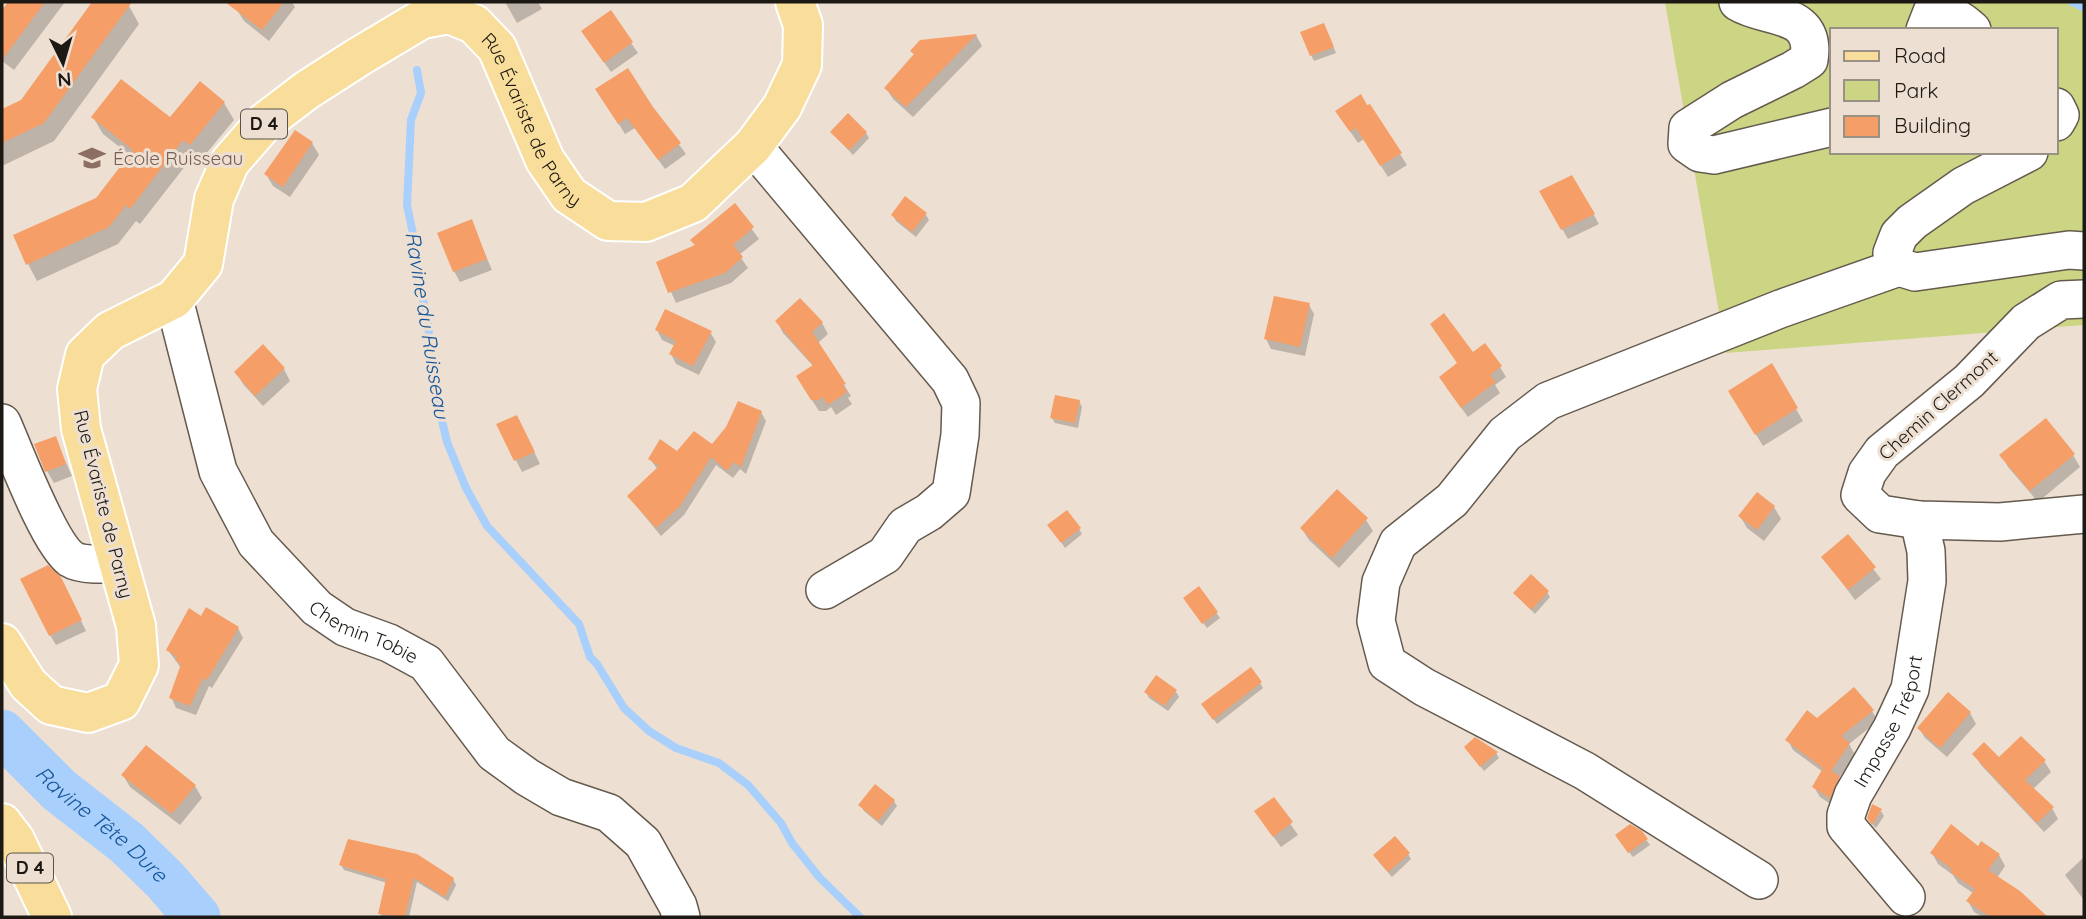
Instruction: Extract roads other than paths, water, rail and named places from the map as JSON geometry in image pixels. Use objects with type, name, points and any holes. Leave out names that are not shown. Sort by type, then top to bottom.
[{"type":"main road","name":"Rue Évariste de Parny","points":[[2,643],[28,684],[51,705],[88,713],[121,701],[139,665],[136,626],[81,429],[77,389],[85,355],[110,331],[174,299],[203,264],[214,199],[230,162],[265,122],[307,90],[422,19],[449,14],[474,23],[497,48],[545,160],[569,195],[608,221],[646,222],[693,203],[753,146],[782,107],[802,65],[803,25],[795,2]]},
{"type":"main road","name":"D 4","points":[[2,822],[15,840],[52,917]]},
{"type":"street","points":[[1738,2],[1791,19],[1805,31],[1811,47],[1809,60],[1732,100],[1688,128],[1687,144],[1700,153],[1714,155],[1830,127]]},
{"type":"street","points":[[1926,28],[1932,12],[1944,12],[1970,28]]},
{"type":"street","points":[[753,146],[950,380],[961,403],[960,435],[951,493],[929,512],[905,526],[885,555],[825,590]]},
{"type":"street","points":[[1899,267],[1892,253],[1899,235],[1912,222],[1963,186],[2025,154]]},
{"type":"street","points":[[1759,880],[1585,771],[1424,687],[1387,663],[1376,621],[1381,582],[1398,543],[1452,500],[1505,434],[1548,401],[1780,309],[1899,267],[1915,272],[2069,250],[2084,251]]},
{"type":"street","name":"Chemin Tobie","points":[[174,299],[218,471],[256,543],[317,608],[345,627],[389,643],[426,663],[494,753],[561,797],[609,813],[643,843],[678,905],[681,917]]},
{"type":"street","name":"Chemin Clermont","points":[[2084,299],[2060,300],[2026,322],[1969,381],[1882,453],[1867,473],[1860,495],[1880,514],[1919,520],[2000,522],[2084,514]]},
{"type":"street","points":[[2,423],[56,544],[73,561],[119,563]]},
{"type":"street","name":"Impasse Tréport","points":[[1906,897],[1846,826],[1846,815],[1853,795],[1892,728],[1910,690],[1927,581],[1926,551],[1919,520]]},
{"type":"waterway","points":[[2072,2],[2084,8]]},
{"type":"waterway","name":"Ravine du Ruisseau","points":[[417,70],[421,93],[411,120],[407,205],[414,239],[414,257],[428,324],[435,391],[447,442],[466,488],[487,526],[579,624],[590,657],[624,708],[649,731],[676,748],[719,763],[748,785],[781,823],[792,843],[819,877],[860,917]]},
{"type":"waterway","name":"Ravine Tête Dure","points":[[2,733],[59,790],[127,843],[165,880],[197,917]]},
{"type":"place","name":"École Ruisseau","points":[[92,158]]}]
